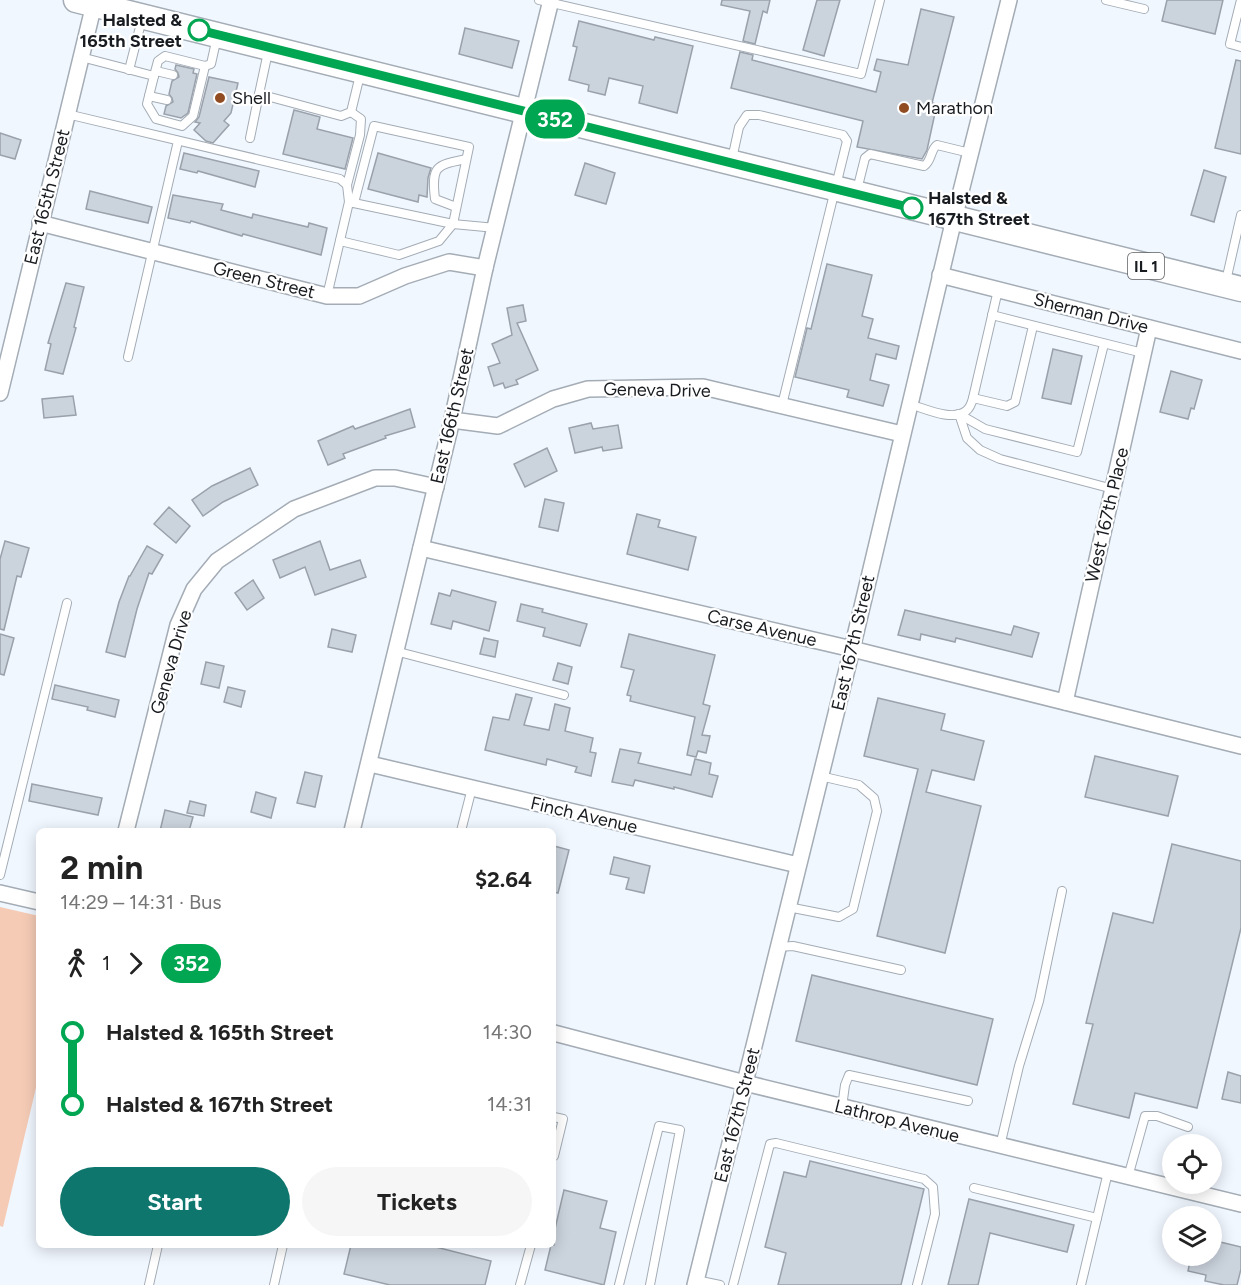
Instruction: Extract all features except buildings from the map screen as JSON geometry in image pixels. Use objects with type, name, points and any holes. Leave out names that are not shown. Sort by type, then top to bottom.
[{"type":"main road","name":"IL 1","points":[[88,1],[1233,287]]},
{"type":"street","name":"East 167th Street","points":[[696,1283],[852,649],[940,275],[1009,0]]},
{"type":"street","name":"East 165th Street","points":[[0,393],[81,57],[88,1]]},
{"type":"street","name":"East 166th Street","points":[[353,828],[452,420],[547,1]]},
{"type":"street","name":"Green Street","points":[[40,223],[327,297],[359,296],[405,276],[449,262],[485,268]]},
{"type":"street","name":"Sherman Drive","points":[[940,275],[1241,351]]},
{"type":"street","name":"West 167th Place","points":[[1065,702],[1149,328]]},
{"type":"street","name":"Geneva Drive","points":[[452,420],[498,426],[553,399],[588,389],[703,387],[902,434]]},
{"type":"street","name":"Geneva Drive","points":[[127,828],[178,625],[194,589],[217,561],[294,509],[375,477],[395,478],[436,486]]},
{"type":"street","name":"Carse Avenue","points":[[421,548],[852,649],[1241,746]]},
{"type":"street","name":"Finch Avenue","points":[[370,764],[798,865]]},
{"type":"street","points":[[0,893],[36,901]]},
{"type":"street","name":"Lathrop Avenue","points":[[556,1034],[745,1083],[1241,1204]]},
{"type":"lane","points":[[547,1],[861,74],[880,0]]},
{"type":"lane","points":[[1106,0],[1144,9]]},
{"type":"lane","points":[[1241,0],[1230,44],[1241,47]]},
{"type":"lane","points":[[129,70],[142,16]]},
{"type":"lane","points":[[205,66],[191,106],[193,116],[182,126],[156,119],[147,104],[158,61],[165,57],[205,66],[211,64],[218,35]]},
{"type":"lane","points":[[250,138],[269,48]]},
{"type":"lane","points":[[81,57],[129,70],[173,75]]},
{"type":"lane","points":[[351,112],[361,71]]},
{"type":"lane","points":[[192,80],[201,82]]},
{"type":"lane","points":[[259,94],[340,116],[351,112]]},
{"type":"lane","points":[[149,96],[167,100]]},
{"type":"lane","points":[[351,112],[361,119],[360,135],[347,185],[351,203]]},
{"type":"lane","points":[[67,114],[340,178],[347,185]]},
{"type":"lane","points":[[731,163],[739,127],[747,115],[759,115],[843,135],[847,141],[845,191],[782,405]]},
{"type":"lane","points":[[327,297],[340,241],[374,126],[469,147],[453,224],[439,241],[399,255],[340,241]]},
{"type":"lane","points":[[128,357],[178,141]]},
{"type":"lane","points":[[845,191],[865,158],[870,154],[924,166],[929,163],[934,147],[938,145],[970,153]]},
{"type":"lane","points":[[456,207],[435,199],[433,186],[437,169],[441,164],[466,159]]},
{"type":"lane","points":[[351,203],[453,224],[496,228]]},
{"type":"lane","points":[[1233,287],[1241,215]]},
{"type":"lane","points":[[909,404],[947,415],[966,411],[973,398],[998,290]]},
{"type":"lane","points":[[992,315],[1143,353]]},
{"type":"lane","points":[[973,398],[1007,406],[1015,402],[1033,326]]},
{"type":"lane","points":[[959,414],[985,429],[1077,452],[1104,344]]},
{"type":"lane","points":[[959,414],[967,438],[980,450],[1000,459],[1113,489]]},
{"type":"lane","points":[[0,875],[67,603]]},
{"type":"lane","points":[[395,651],[564,695]]},
{"type":"lane","points":[[788,907],[839,917],[853,909],[866,860],[877,811],[874,798],[860,785],[820,776]]},
{"type":"lane","points":[[462,828],[472,788]]},
{"type":"lane","points":[[1000,1146],[1019,1066],[1039,1001],[1062,891]]},
{"type":"lane","points":[[778,947],[793,946],[901,970]]},
{"type":"lane","points":[[842,1107],[849,1075],[968,1101]]},
{"type":"lane","points":[[1128,1177],[1145,1116],[1157,1116],[1188,1127]]},
{"type":"lane","points":[[556,1117],[563,1119],[556,1148]]},
{"type":"lane","points":[[619,1285],[659,1126],[680,1130],[650,1285]]},
{"type":"lane","points":[[734,1285],[770,1144],[776,1143],[924,1179],[933,1187],[935,1214],[917,1285]]},
{"type":"lane","points":[[1081,1285],[1108,1172]]},
{"type":"lane","points":[[974,1188],[1097,1218]]},
{"type":"lane","points":[[149,1285],[157,1248]]},
{"type":"lane","points":[[274,1285],[282,1248]]},
{"type":"lane","points":[[520,1285],[530,1248]]},
{"type":"lane","points":[[696,1283],[720,1285]]},
{"type":"shaded area","points":[[0,907],[36,915],[36,1088],[3,1227],[0,1226]]},
{"type":"bus line","name":"352","points":[[199,30],[912,208]]},
{"type":"place","name":"Halsted & 165th Street","points":[[199,30]]},
{"type":"place","name":"Shell","points":[[220,98]]},
{"type":"place","name":"Marathon","points":[[904,108]]},
{"type":"place","name":"Halsted & 167th Street","points":[[912,208]]}]
